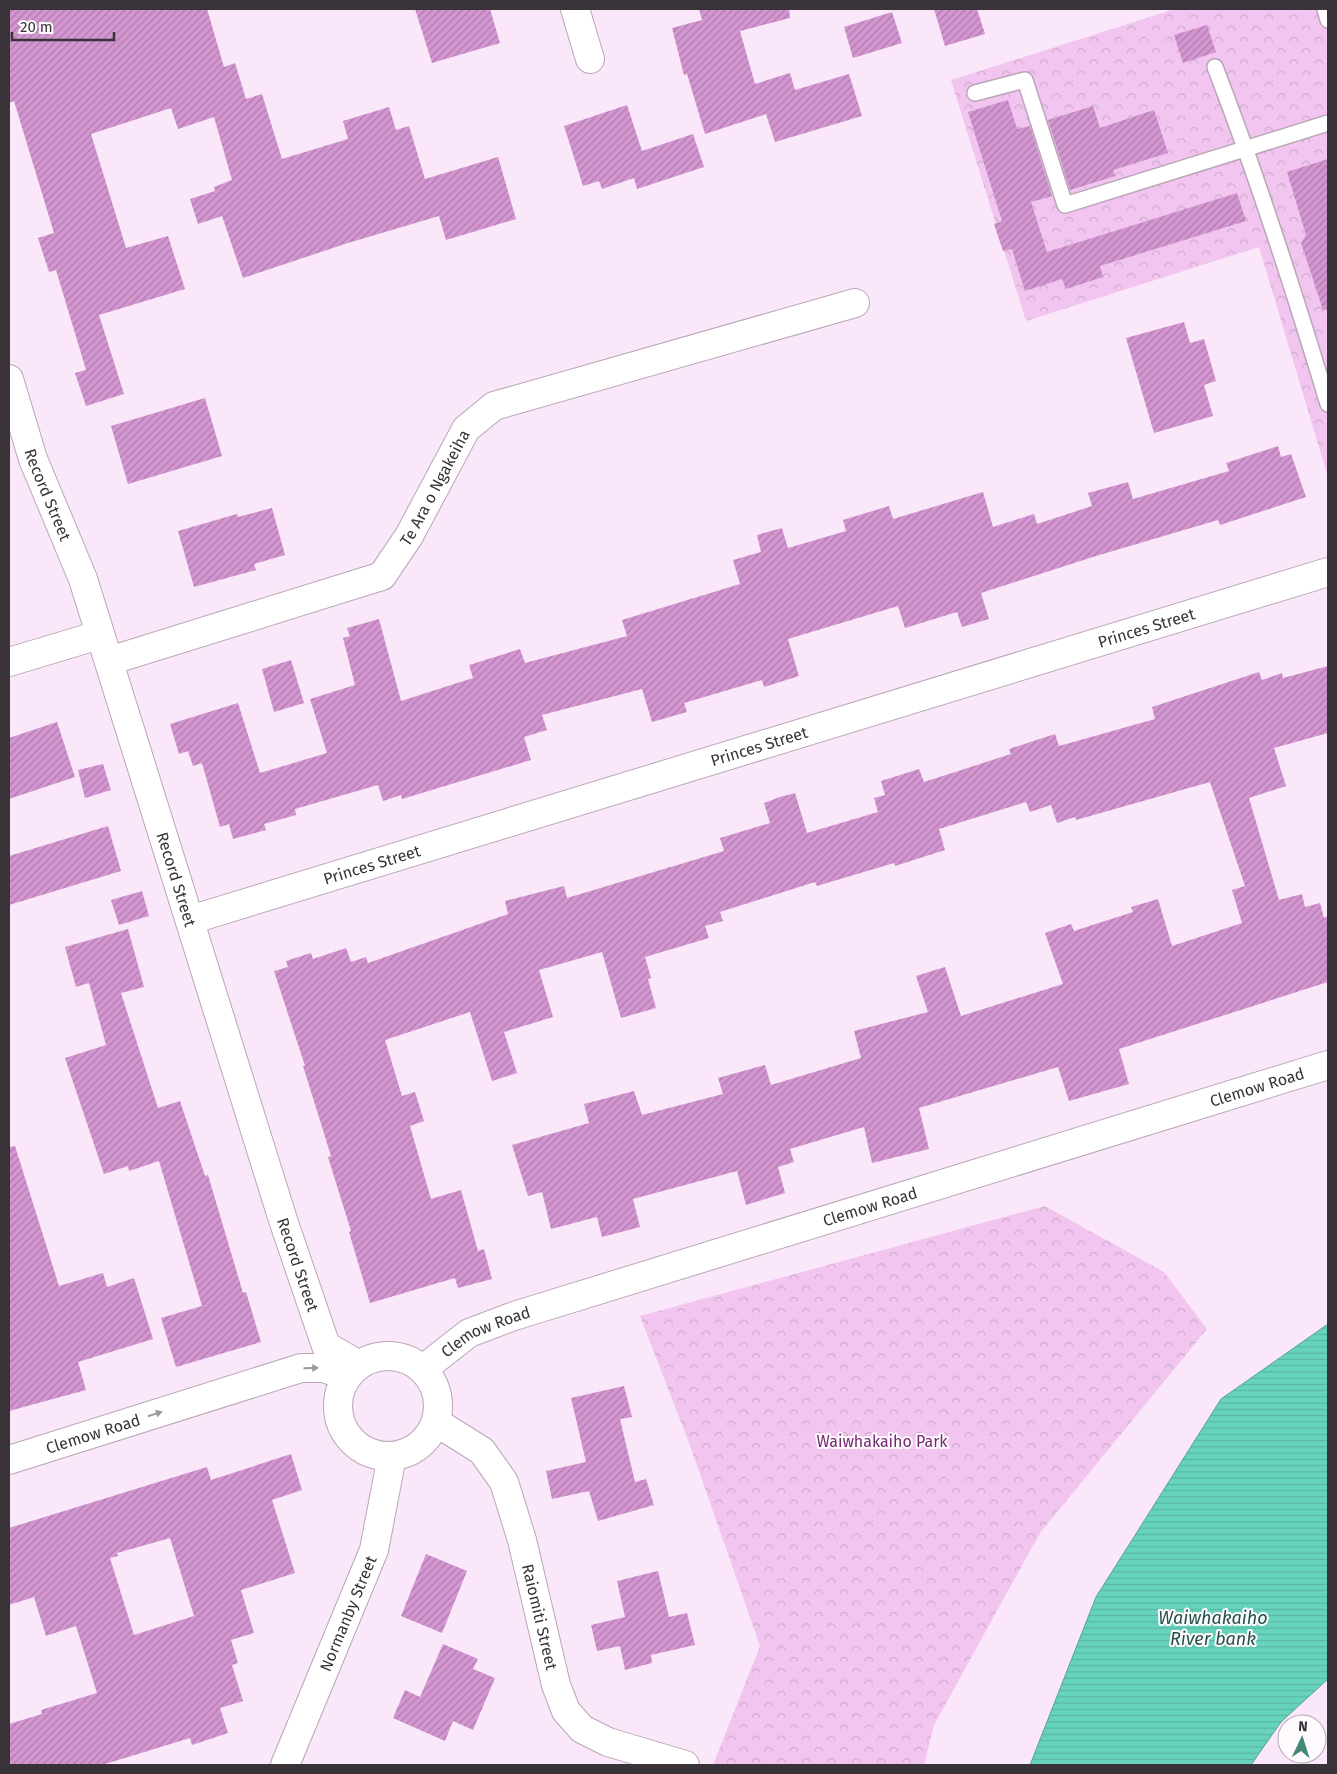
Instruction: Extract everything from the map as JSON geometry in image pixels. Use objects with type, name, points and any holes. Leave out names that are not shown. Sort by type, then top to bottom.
[{"type":"street","points":[[575,9],[590,59]]},
{"type":"street","name":"Te Ara o Ngakeiha","points":[[108,662],[382,576],[409,536],[466,429],[494,406],[855,303]]},
{"type":"street","name":"Record Street","points":[[9,379],[33,459],[83,579],[283,1220],[326,1346],[353,1370]]},
{"type":"street","name":"Princes Street","points":[[190,920],[1328,572]]},
{"type":"street","points":[[9,662],[99,635]]},
{"type":"street","name":"Clemow Road","points":[[423,1369],[468,1333],[514,1316],[1328,1065]]},
{"type":"street","points":[[385,1355],[399,1357],[423,1369],[432,1381],[438,1395],[436,1422],[428,1436],[418,1446],[405,1453],[392,1456],[375,1454],[360,1447],[348,1436],[341,1422],[338,1406],[340,1390],[353,1370],[371,1358],[385,1355]]},
{"type":"street","name":"Clemow Road","points":[[9,1460],[301,1368],[353,1370]]},
{"type":"street","name":"Raiomiti Street","points":[[436,1422],[482,1450],[504,1482],[522,1540],[556,1685],[566,1711],[582,1729],[608,1742],[685,1765]]},
{"type":"street","name":"Normanby Street","points":[[285,1765],[374,1550],[392,1456]]},
{"type":"lane","points":[[1325,9],[1328,20]]},
{"type":"lane","points":[[1215,67],[1247,149],[1328,404]]},
{"type":"lane","points":[[976,94],[1025,80],[1064,205],[1328,123]]},
{"type":"green space","points":[[1175,9],[1328,9],[1328,477],[1259,247],[1026,321],[951,80]]},
{"type":"green space","name":"Waiwhakaiho Park","points":[[1045,1206],[1164,1272],[1207,1329],[1040,1533],[934,1725],[924,1765],[713,1765],[760,1646],[692,1451],[640,1316]]},
{"type":"water","name":"Waiwhakaiho River bank","points":[[1328,1324],[1328,1679],[1290,1714],[1277,1714],[1277,1728],[1251,1765],[1030,1765],[1096,1597],[1221,1399]]},
{"type":"building","points":[[9,9],[207,9],[224,67],[235,63],[246,99],[262,94],[282,159],[348,139],[343,121],[389,107],[396,130],[409,126],[425,179],[498,157],[516,219],[446,240],[439,216],[348,243],[243,278],[222,216],[198,224],[190,199],[215,191],[214,187],[232,180],[214,117],[178,129],[171,108],[91,134],[126,248],[168,236],[185,289],[99,315],[124,394],[86,406],[75,373],[86,370],[56,270],[49,272],[38,238],[54,233],[14,101],[9,103]]},
{"type":"building","points":[[415,9],[490,9],[500,43],[432,63]]},
{"type":"building","points":[[699,9],[789,9],[790,18],[740,31],[755,84],[790,73],[795,90],[849,74],[862,116],[775,142],[766,114],[705,134],[687,74],[684,75],[672,28],[702,20]]},
{"type":"building","points":[[934,9],[977,9],[985,34],[945,46]]},
{"type":"building","points":[[892,12],[902,43],[853,58],[844,27]]},
{"type":"building","points":[[1207,25],[1216,52],[1183,63],[1174,35]]},
{"type":"building","points":[[1008,100],[1017,129],[1030,126],[1052,196],[1031,202],[1047,252],[1237,193],[1246,221],[1100,266],[1103,277],[1066,289],[1062,279],[1025,291],[1012,249],[1003,251],[994,224],[1002,221],[968,112]]},
{"type":"building","points":[[627,105],[642,151],[693,134],[704,167],[637,189],[634,178],[602,189],[599,181],[583,186],[564,126]]},
{"type":"building","points":[[1093,106],[1100,128],[1154,110],[1168,153],[1113,170],[1115,176],[1070,190],[1048,120]]},
{"type":"building","points":[[1328,159],[1328,309],[1323,310],[1301,243],[1306,235],[1287,172]]},
{"type":"building","points":[[1184,322],[1190,343],[1204,339],[1216,381],[1204,385],[1213,416],[1154,433],[1126,338]]},
{"type":"building","points":[[205,398],[222,456],[128,484],[111,426]]},
{"type":"building","points":[[1278,446],[1281,457],[1291,454],[1306,497],[1220,525],[1218,520],[1096,556],[981,593],[989,619],[962,627],[957,612],[905,628],[898,606],[788,639],[799,676],[764,687],[762,680],[684,703],[687,712],[652,722],[642,689],[542,715],[547,730],[524,737],[531,760],[402,799],[401,795],[383,801],[378,785],[295,809],[296,815],[264,824],[266,830],[233,839],[229,824],[220,827],[202,763],[193,766],[188,751],[179,754],[170,724],[238,703],[260,773],[327,753],[310,699],[355,685],[343,638],[350,636],[347,628],[379,619],[401,701],[473,678],[469,665],[520,649],[525,663],[627,636],[622,620],[740,584],[733,560],[761,552],[757,535],[782,528],[788,548],[846,531],[843,520],[889,506],[893,519],[983,492],[993,527],[1034,514],[1037,524],[1092,506],[1088,493],[1128,482],[1133,499],[1229,471],[1226,463]]},
{"type":"building","points":[[272,508],[285,555],[254,564],[256,570],[194,587],[178,531],[237,514],[238,517]]},
{"type":"building","points":[[291,660],[304,703],[274,712],[262,669]]},
{"type":"building","points":[[1328,666],[1328,733],[1274,748],[1286,786],[1249,798],[1279,900],[1302,894],[1305,907],[1320,903],[1324,918],[1328,916],[1328,982],[1119,1049],[1129,1084],[1069,1101],[1058,1067],[919,1108],[929,1149],[872,1163],[864,1127],[790,1149],[794,1162],[778,1167],[785,1193],[746,1205],[737,1171],[633,1199],[640,1227],[602,1237],[597,1217],[551,1229],[542,1192],[528,1196],[512,1145],[589,1123],[584,1104],[634,1091],[642,1115],[723,1094],[718,1078],[765,1065],[771,1085],[861,1058],[854,1031],[928,1012],[916,976],[945,967],[961,1016],[1063,984],[1045,933],[1071,924],[1074,931],[1133,912],[1131,907],[1158,899],[1172,946],[1242,923],[1232,890],[1245,886],[1210,782],[1076,820],[1075,817],[1057,823],[1051,805],[1030,812],[1026,802],[939,829],[945,850],[895,866],[894,863],[817,886],[815,882],[720,912],[723,921],[705,926],[709,938],[645,957],[651,978],[648,979],[656,1008],[621,1018],[602,952],[539,970],[553,1017],[504,1032],[517,1073],[492,1081],[470,1012],[385,1040],[402,1096],[415,1092],[424,1121],[410,1126],[431,1199],[461,1190],[478,1251],[484,1249],[492,1279],[458,1288],[455,1278],[370,1303],[349,1232],[351,1231],[328,1157],[331,1156],[303,1066],[305,1066],[274,971],[288,967],[286,961],[311,953],[313,959],[346,948],[351,962],[366,957],[368,963],[508,914],[505,901],[564,886],[567,898],[724,851],[720,838],[770,823],[764,803],[780,797],[795,793],[807,833],[878,812],[874,798],[885,795],[881,781],[919,769],[924,782],[1011,754],[1009,749],[1055,734],[1059,746],[1155,719],[1152,707],[1259,672],[1262,680],[1282,673],[1283,678]]},
{"type":"building","points":[[57,722],[75,777],[9,799],[9,738]]},
{"type":"building","points":[[103,764],[111,790],[85,798],[78,770]]},
{"type":"building","points":[[108,826],[121,871],[9,905],[9,856]]},
{"type":"building","points":[[142,891],[149,916],[119,925],[111,900]]},
{"type":"building","points":[[128,929],[144,987],[121,993],[158,1108],[180,1101],[205,1176],[208,1175],[243,1293],[246,1292],[261,1342],[176,1367],[161,1318],[202,1306],[159,1161],[129,1171],[128,1166],[104,1174],[65,1058],[106,1045],[89,983],[76,987],[65,947]]},
{"type":"building","points":[[15,1146],[59,1286],[103,1273],[107,1287],[134,1278],[153,1339],[78,1362],[86,1390],[9,1411],[9,1147]]},
{"type":"building","points":[[624,1386],[632,1417],[620,1419],[635,1482],[646,1479],[654,1505],[598,1521],[589,1491],[552,1499],[546,1471],[586,1462],[571,1398]]},
{"type":"building","points":[[291,1454],[302,1490],[272,1500],[295,1573],[241,1590],[254,1633],[231,1640],[238,1663],[232,1665],[243,1701],[220,1708],[228,1733],[192,1745],[190,1738],[102,1765],[9,1765],[9,1724],[42,1714],[41,1710],[97,1693],[76,1626],[46,1636],[34,1597],[9,1605],[9,1528],[207,1467],[211,1480]],"holes":[[[170,1538],[194,1616],[134,1635],[110,1558],[118,1556],[117,1553]]]},
{"type":"building","points":[[426,1554],[467,1571],[442,1633],[401,1616]]},
{"type":"building","points":[[658,1571],[669,1617],[687,1613],[695,1645],[651,1655],[652,1663],[625,1670],[620,1646],[597,1651],[591,1625],[625,1617],[617,1581]]},
{"type":"building","points":[[443,1644],[478,1659],[473,1669],[495,1678],[473,1730],[453,1721],[445,1741],[393,1718],[405,1690],[420,1697]]}]
